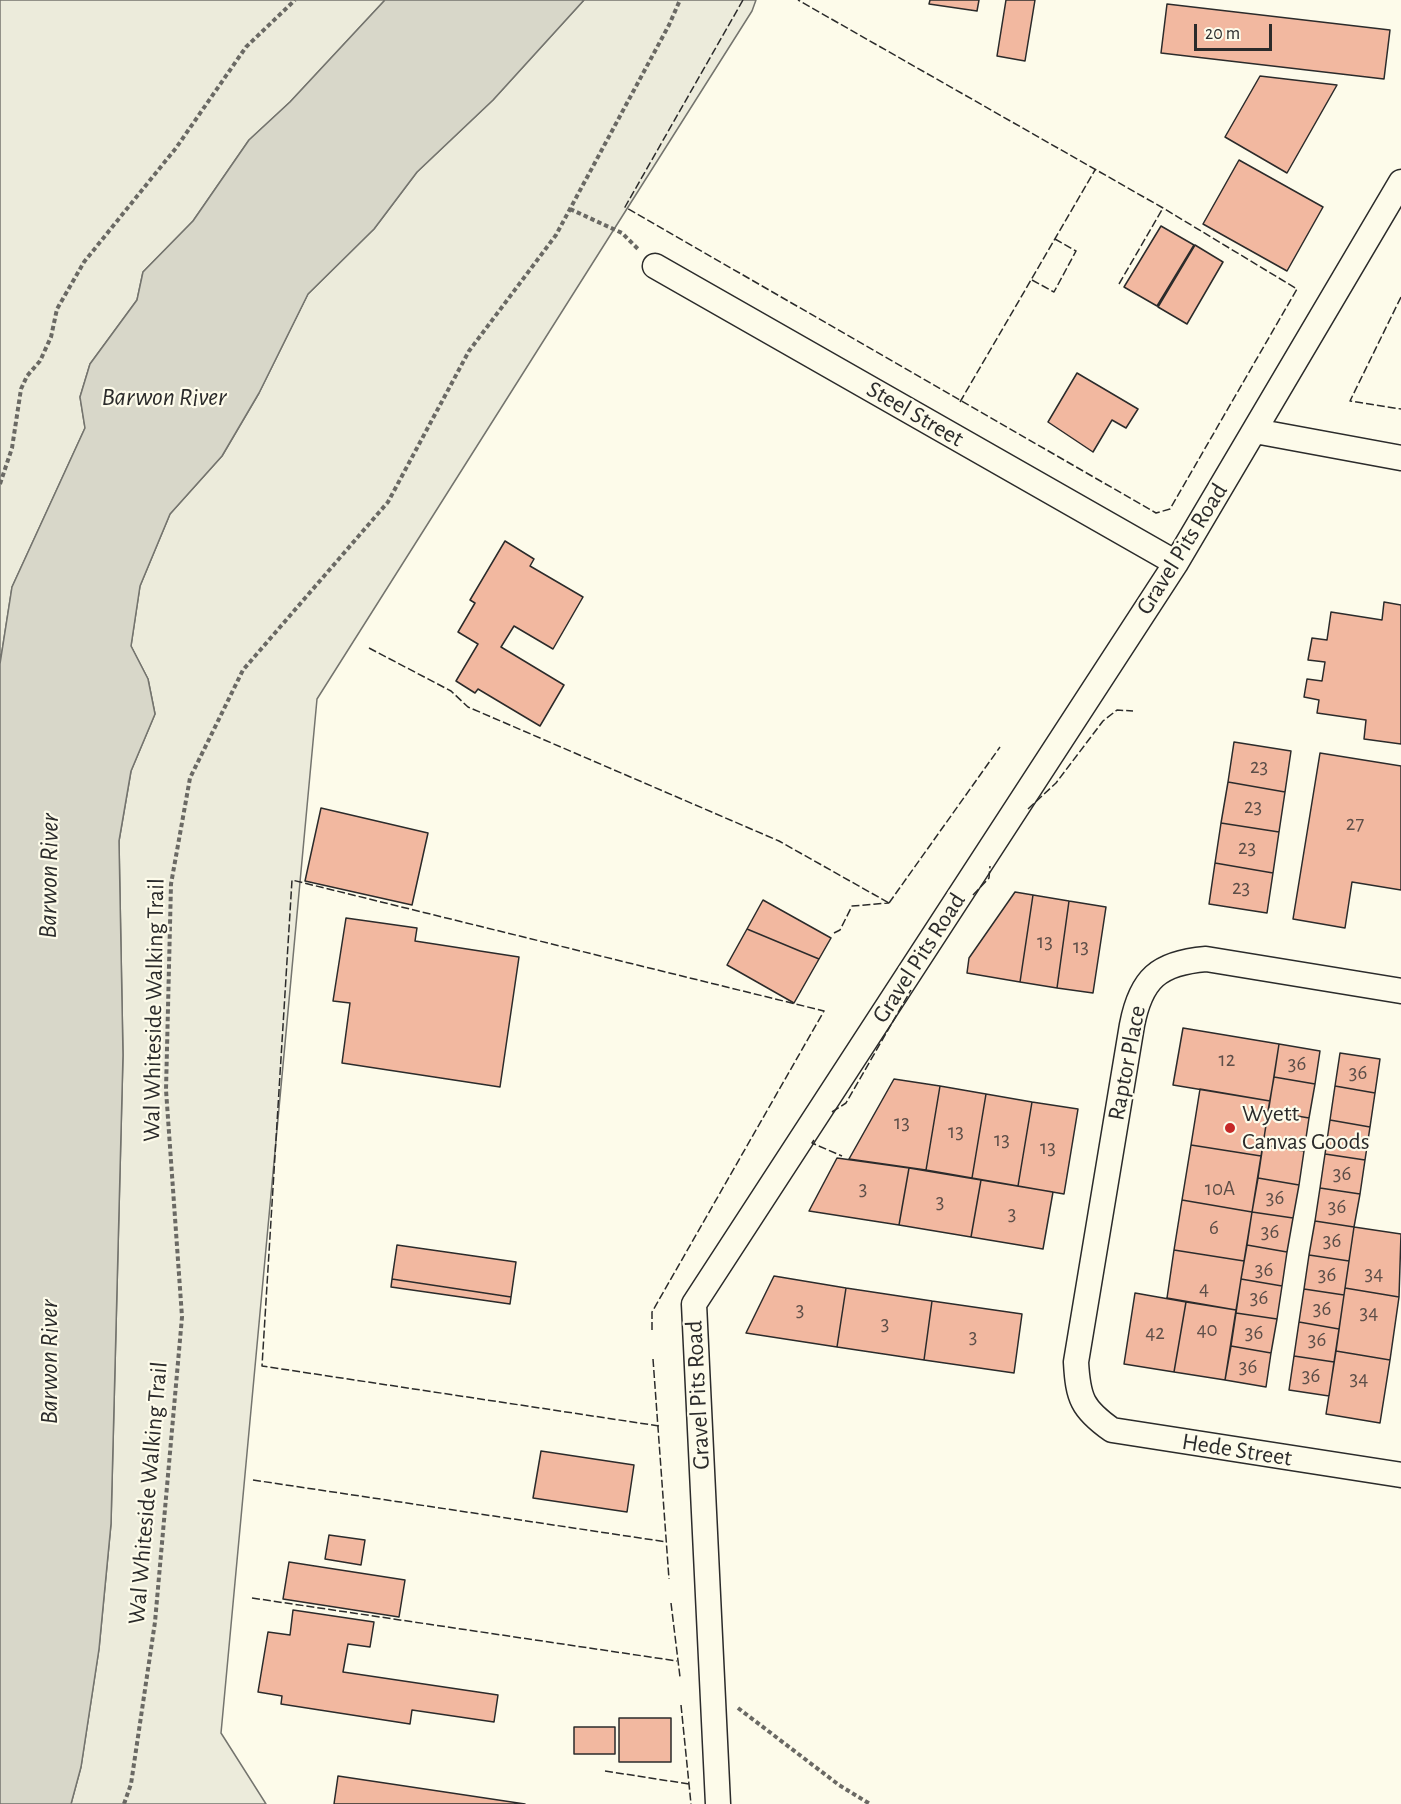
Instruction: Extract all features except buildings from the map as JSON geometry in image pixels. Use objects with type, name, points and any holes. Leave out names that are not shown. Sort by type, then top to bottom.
[{"type":"street","name":"Gravel Pits Road","points":[[718,1804],[694,1304],[1176,563],[1401,182]]},
{"type":"street","name":"Steel Street","points":[[655,266],[1176,563]]},
{"type":"street","points":[[1256,431],[1401,458]]},
{"type":"street","name":"Raptor Place","points":[[1084,1404],[1078,1389],[1076,1362],[1132,1025],[1137,999],[1146,984],[1157,973],[1174,964],[1206,959],[1401,991]]},
{"type":"street","name":"Hede Street","points":[[1084,1404],[1089,1412],[1112,1430],[1401,1475]]},
{"type":"path","points":[[0,484],[12,448],[21,389],[27,376],[40,361],[51,337],[57,309],[84,262],[176,148],[246,47],[295,0]]},
{"type":"path","name":"Wal Whiteside Walking Trail","points":[[124,1804],[131,1784],[156,1622],[182,1317],[167,1079],[171,884],[190,778],[243,670],[388,502],[469,351],[556,235],[680,0]]},
{"type":"path","points":[[570,209],[622,233],[655,266]]},
{"type":"path","points":[[711,1688],[839,1785],[870,1804]]},
{"type":"shaded area","points":[[0,0],[385,0],[290,102],[249,140],[193,221],[143,272],[137,300],[90,364],[80,397],[85,428],[12,587],[0,664]]},
{"type":"shaded area","points":[[584,0],[756,0],[752,11],[317,699],[221,1733],[266,1804],[71,1804],[81,1767],[99,1649],[111,1524],[123,1055],[119,841],[131,771],[155,714],[148,679],[131,646],[140,586],[170,514],[222,456],[259,393],[308,294],[374,229],[417,172],[493,100]]},
{"type":"water","name":"Barwon River","points":[[385,0],[584,0],[493,100],[417,172],[374,229],[308,294],[259,393],[222,456],[170,514],[140,586],[131,646],[148,679],[155,714],[131,771],[119,841],[123,1055],[111,1524],[99,1649],[81,1767],[71,1804],[0,1804],[0,664],[12,587],[85,428],[80,397],[90,364],[137,300],[143,272],[193,221],[249,140],[290,102]]},
{"type":"fence","points":[[743,0],[625,207],[1156,513],[1170,509],[1297,289],[1163,208],[798,0]]},
{"type":"fence","points":[[960,402],[1095,170]]},
{"type":"fence","points":[[1119,284],[1163,208]]},
{"type":"fence","points":[[1032,280],[1054,292],[1076,251],[1055,239]]},
{"type":"fence","points":[[1401,297],[1350,401],[1401,409]]},
{"type":"fence","points":[[369,648],[451,691],[468,707],[779,841],[889,903]]},
{"type":"fence","points":[[1028,809],[1056,783],[1103,721],[1117,710],[1133,711]]},
{"type":"fence","points":[[889,903],[1000,747]]},
{"type":"fence","points":[[973,895],[989,878],[990,866]]},
{"type":"fence","points":[[652,1330],[652,1312],[824,1011],[292,880],[262,1366],[659,1426]]},
{"type":"fence","points":[[834,933],[840,930],[852,906],[889,903]]},
{"type":"fence","points":[[832,1112],[846,1103],[911,990]]},
{"type":"fence","points":[[814,1140],[812,1143],[842,1156]]},
{"type":"fence","points":[[653,1359],[669,1579]]},
{"type":"fence","points":[[253,1480],[667,1542]]},
{"type":"fence","points":[[252,1598],[677,1661]]},
{"type":"fence","points":[[671,1603],[680,1677]]},
{"type":"fence","points":[[681,1705],[691,1804]]},
{"type":"fence","points":[[605,1771],[689,1784]]},
{"type":"place","name":"Wyett Canvas Goods","points":[[1230,1128]]}]
